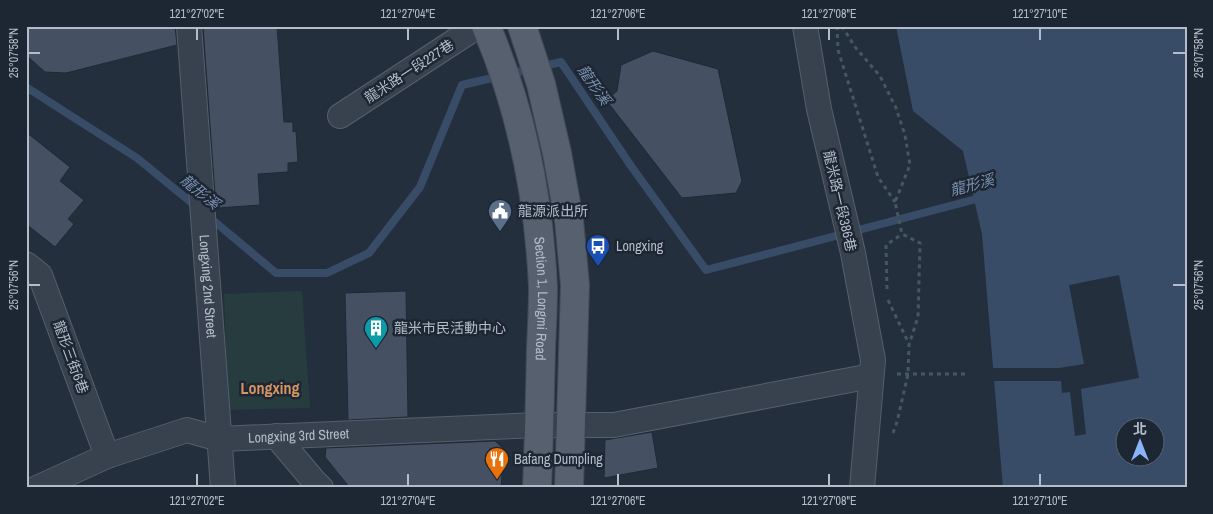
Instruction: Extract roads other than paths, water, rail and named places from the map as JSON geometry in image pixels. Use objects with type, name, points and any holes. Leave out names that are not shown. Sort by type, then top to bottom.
[{"type":"main road","name":"Section 1, Longmi Road","points":[[486,32],[509,89],[527,159],[538,229],[543,288],[537,488]]},
{"type":"main road","points":[[524,32],[541,84],[557,152],[569,220],[574,285],[569,488]]},
{"type":"main road","points":[[527,159],[557,152]]},
{"type":"street","name":"Longxing 2nd Street","points":[[190,26],[223,488]]},
{"type":"street","name":"龍米路一段386巷","points":[[805,26],[819,109],[853,253],[873,360],[862,488]]},
{"type":"street","name":"龍米路一段227巷","points":[[340,116],[486,32]]},
{"type":"street","name":"龍形三街6巷","points":[[26,264],[40,276],[108,456]]},
{"type":"street","points":[[571,425],[614,425],[871,376]]},
{"type":"street","name":"Longxing 3rd Street","points":[[37,488],[108,456],[187,430],[219,439],[571,425]]},
{"type":"street","points":[[276,436],[321,488]]},
{"type":"water","points":[[896,26],[1187,26],[1187,488],[1003,488],[982,234],[963,151],[913,111]]},
{"type":"waterway","name":"龍形溪","points":[[209,217],[276,273],[327,273],[369,253],[420,187],[462,85],[561,62],[631,166],[706,270],[984,197]]},
{"type":"waterway","name":"龍形溪","points":[[26,87],[137,158],[198,208]]},
{"type":"place","name":"龍源派出所","points":[[500,232]]},
{"type":"place","name":"Longxing","points":[[598,267]]},
{"type":"place","name":"龍米市民活動中心","points":[[376,349]]},
{"type":"place","name":"Bafang Dumpling","points":[[497,480]]},
{"type":"district","name":"Longxing","points":[[270,388]]}]
